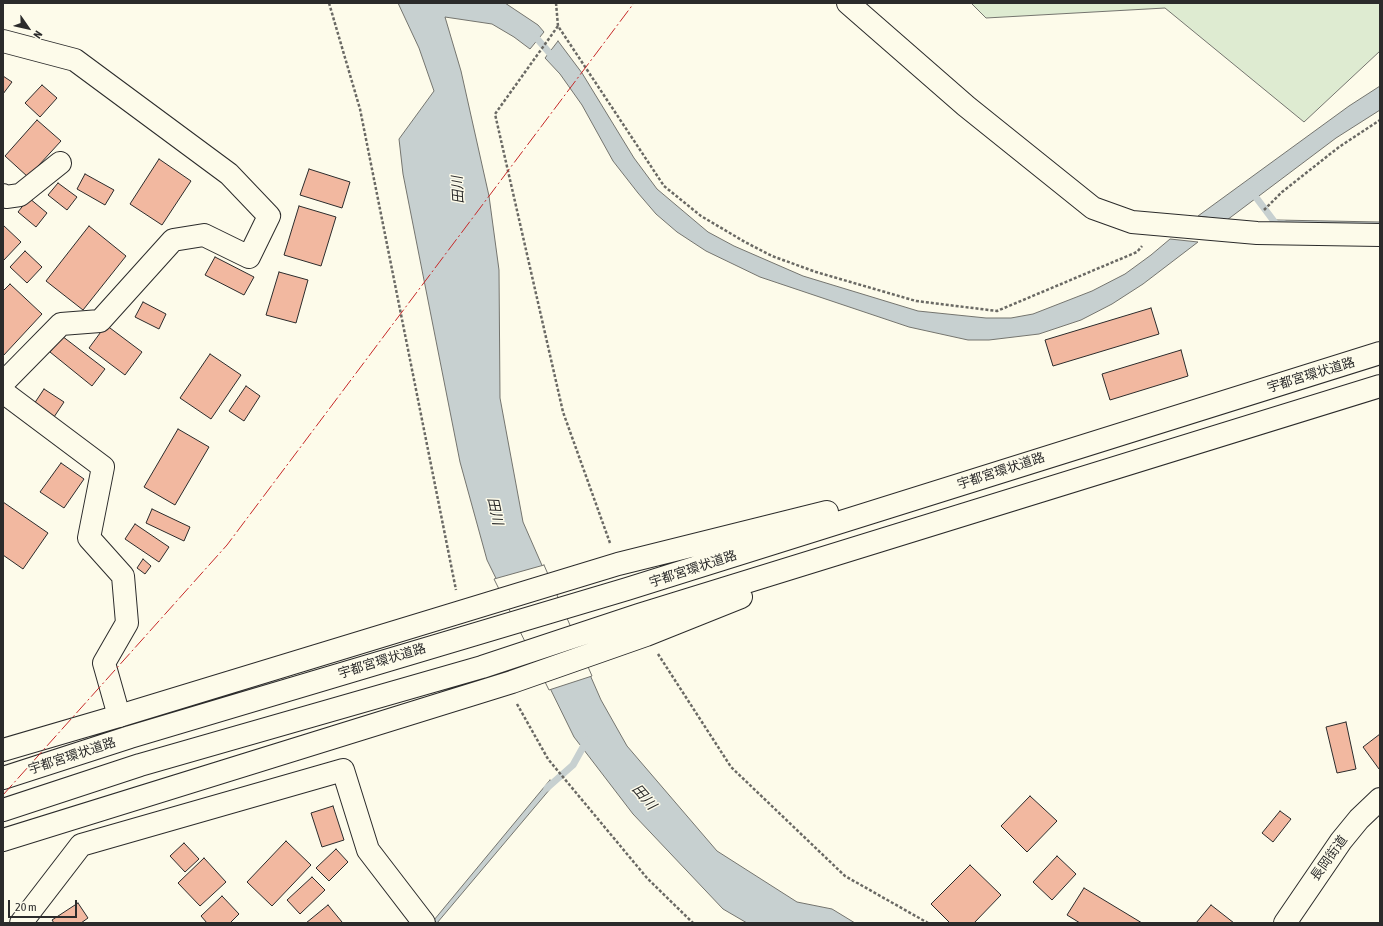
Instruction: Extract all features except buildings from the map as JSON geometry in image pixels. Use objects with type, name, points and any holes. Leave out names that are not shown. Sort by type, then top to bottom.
[{"type":"main road","points":[[848,3],[966,106],[1093,208],[1132,222],[1242,232],[1380,235]]},
{"type":"main road","points":[[3,41],[75,60],[229,174],[270,216],[249,257],[204,235],[173,240],[100,321],[60,324],[3,383]]},
{"type":"main road","points":[[3,195],[6,197],[20,195],[60,163]]},
{"type":"main road","name":"宇都宮環状道路","points":[[3,778],[130,737],[465,636],[627,590],[1032,461],[1380,353]]},
{"type":"main road","points":[[3,810],[140,765],[482,667],[639,615],[880,542],[1380,386]]},
{"type":"main road","points":[[3,392],[103,467],[89,538],[123,576],[127,622],[104,663],[119,716]]},
{"type":"main road","points":[[3,750],[618,564],[1032,461]]},
{"type":"main road","points":[[3,840],[502,685],[646,635],[880,542]]},
{"type":"main road","points":[[21,923],[81,845],[343,770],[368,850],[424,923]]},
{"type":"main road","name":"長岡街道","points":[[1285,923],[1340,841],[1359,819],[1380,799]]},
{"type":"path","points":[[329,3],[360,109],[457,595],[453,614]]},
{"type":"path","points":[[556,3],[558,26],[664,186],[701,216],[772,256],[816,272],[916,301],[997,311],[1137,252],[1157,224]]},
{"type":"path","points":[[558,26],[495,114],[563,412],[618,564]]},
{"type":"path","points":[[1242,232],[1282,192],[1339,147],[1380,120]]},
{"type":"path","points":[[646,635],[731,767],[845,876],[928,923]]},
{"type":"path","points":[[502,685],[510,692],[548,759],[647,878],[693,923]]},
{"type":"green space","points":[[971,3],[1380,3],[1380,51],[1304,122],[1165,8],[986,18]]},
{"type":"water","name":"田川","points":[[398,3],[505,3],[538,25],[544,32],[530,49],[514,37],[492,24],[445,17],[461,71],[489,196],[499,270],[500,398],[523,522],[601,700],[627,746],[717,851],[797,902],[832,909],[855,923],[747,923],[723,909],[633,814],[574,737],[487,560],[460,462],[403,174],[399,139],[434,91],[419,48]]},
{"type":"water","points":[[558,41],[582,73],[634,158],[657,189],[708,232],[734,246],[803,276],[918,311],[986,318],[1011,318],[1033,314],[1092,291],[1125,274],[1170,239],[1198,242],[1143,284],[1112,304],[1081,320],[1039,334],[989,340],[968,340],[909,327],[760,277],[706,251],[677,232],[656,214],[613,161],[582,105],[560,74],[545,58]]},
{"type":"water","points":[[1380,86],[1380,110],[1336,138],[1227,220],[1198,216],[1349,106]]},
{"type":"water","points":[[1276,220],[1380,222],[1380,227],[1273,225]]},
{"type":"water","points":[[550,780],[553,783],[550,789],[437,923],[434,920]]},
{"type":"pier","points":[[544,565],[592,676],[549,690],[494,579]]},
{"type":"waterway","points":[[532,33],[554,58]]},
{"type":"waterway","points":[[1252,192],[1276,224],[1284,224]]},
{"type":"waterway","points":[[547,788],[573,765],[587,740]]},
{"type":"power","points":[[3,795],[227,545],[634,3]]}]
